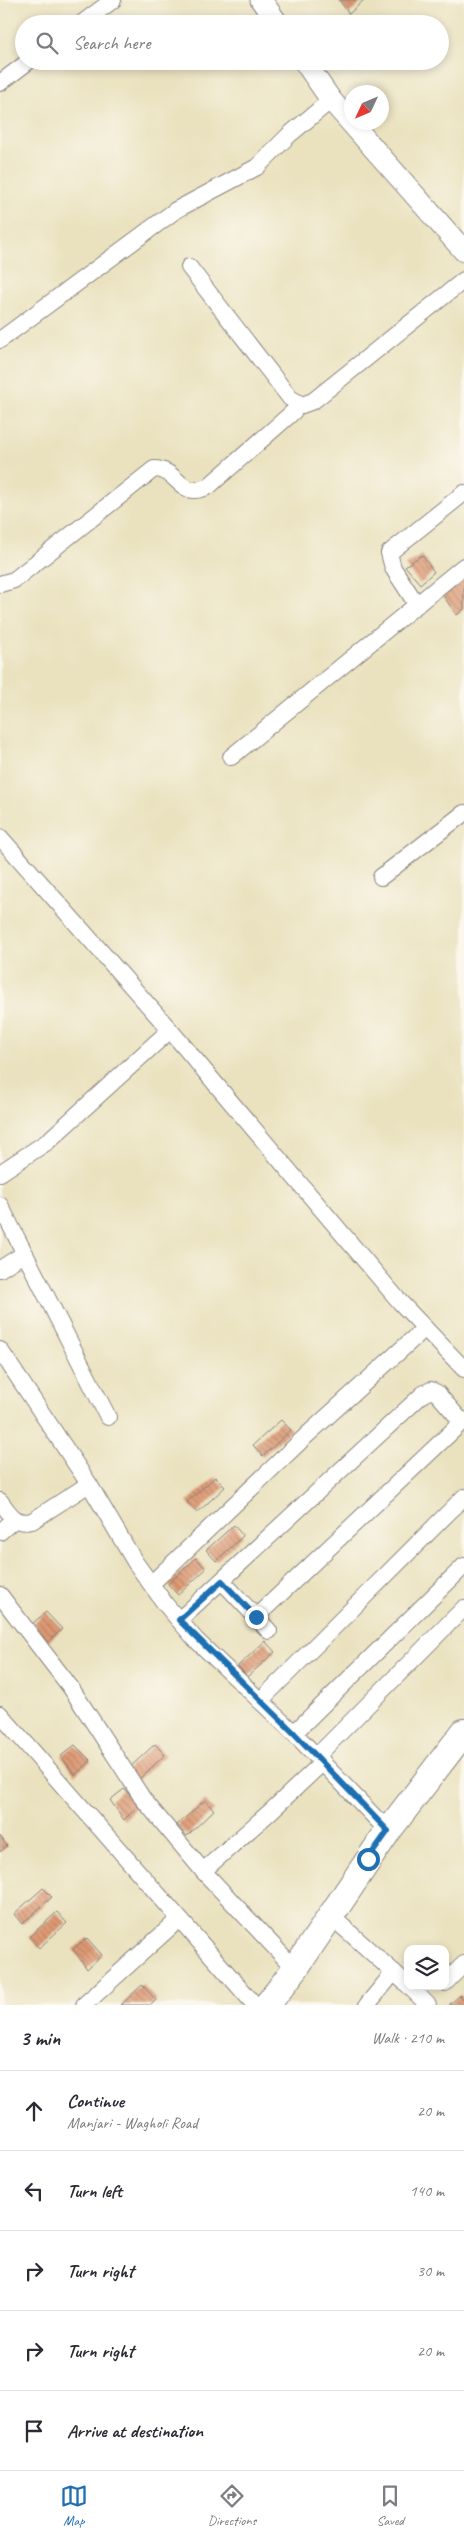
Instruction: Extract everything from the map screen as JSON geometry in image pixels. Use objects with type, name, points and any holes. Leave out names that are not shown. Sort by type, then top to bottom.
[{"type":"main road","points":[[267,2005],[296,1969],[388,1831],[464,1732]]},
{"type":"street","points":[[261,0],[272,15]]},
{"type":"street","points":[[90,15],[102,3]]},
{"type":"street","points":[[0,83],[17,70]]},
{"type":"street","points":[[310,70],[331,100],[464,250]]},
{"type":"street","points":[[0,340],[168,215],[257,167],[289,135],[331,100]]},
{"type":"street","points":[[190,267],[298,405]]},
{"type":"street","points":[[0,584],[14,580],[154,469],[165,471],[189,490],[201,490],[209,486],[298,405],[313,401],[464,280]]},
{"type":"street","points":[[417,605],[393,568],[389,553],[464,493]]},
{"type":"street","points":[[231,757],[464,566]]},
{"type":"street","points":[[381,877],[464,813]]},
{"type":"street","points":[[0,837],[170,1030],[400,1302],[464,1369]]},
{"type":"street","points":[[0,1173],[47,1142],[170,1030]]},
{"type":"street","points":[[0,1205],[108,1417]]},
{"type":"street","points":[[0,1269],[25,1253]]},
{"type":"street","points":[[151,1584],[307,1435],[425,1328]]},
{"type":"street","points":[[0,1350],[90,1484],[135,1562],[179,1620],[320,1759],[388,1831]]},
{"type":"street","points":[[179,1620],[427,1391],[437,1393],[463,1421],[256,1617]]},
{"type":"street","points":[[0,1501],[14,1520],[24,1523],[32,1521],[90,1484]]},
{"type":"street","points":[[260,1701],[464,1497]]},
{"type":"street","points":[[0,1532],[14,1520]]},
{"type":"street","points":[[294,1733],[464,1566]]},
{"type":"street","points":[[222,1581],[269,1630]]},
{"type":"street","points":[[0,1595],[71,1688],[142,1799],[203,1871],[296,1969]]},
{"type":"street","points":[[203,1871],[271,1811],[464,1608]]},
{"type":"street","points":[[3,1724],[255,2005]]},
{"type":"street","points":[[332,1917],[404,1982]]},
{"type":"street","points":[[84,2005],[178,1920]]},
{"type":"street","points":[[449,1979],[464,1964]]},
{"type":"street","points":[[368,2005],[394,1972]]},
{"type":"street","points":[[412,1990],[427,2004],[439,1990]]},
{"type":"building","points":[[339,0],[364,0],[349,14]]},
{"type":"building","points":[[422,555],[434,572],[420,584],[405,566]]},
{"type":"building","points":[[464,575],[464,609],[457,615],[441,593]]},
{"type":"building","points":[[281,1420],[291,1430],[263,1456],[253,1445]]},
{"type":"building","points":[[215,1477],[225,1487],[197,1513],[187,1502]]},
{"type":"building","points":[[234,1525],[243,1536],[216,1561],[206,1550]]},
{"type":"building","points":[[196,1558],[206,1569],[178,1595],[168,1584]]},
{"type":"building","points":[[46,1612],[62,1629],[47,1643],[33,1623]]},
{"type":"building","points":[[265,1641],[275,1652],[247,1677],[238,1666]]},
{"type":"building","points":[[155,1744],[165,1755],[137,1781],[127,1770]]},
{"type":"building","points":[[75,1745],[91,1761],[75,1775],[61,1756]]},
{"type":"building","points":[[124,1789],[139,1805],[124,1820],[110,1800]]},
{"type":"building","points":[[205,1800],[214,1810],[187,1836],[177,1825]]},
{"type":"building","points":[[0,1836],[7,1846],[0,1852]]},
{"type":"building","points":[[43,1888],[52,1897],[22,1924],[14,1914]]},
{"type":"building","points":[[57,1912],[67,1923],[39,1948],[29,1937]]},
{"type":"building","points":[[87,1938],[102,1955],[87,1969],[73,1949]]},
{"type":"building","points":[[142,1985],[156,2000],[151,2005],[121,2005]]},
{"type":"building","points":[[460,1995],[464,2000],[464,2005],[449,2005]]},
{"type":"route","points":[[256,1617],[222,1581],[179,1620],[196,1640],[323,1762],[388,1831],[368,1859]]}]
